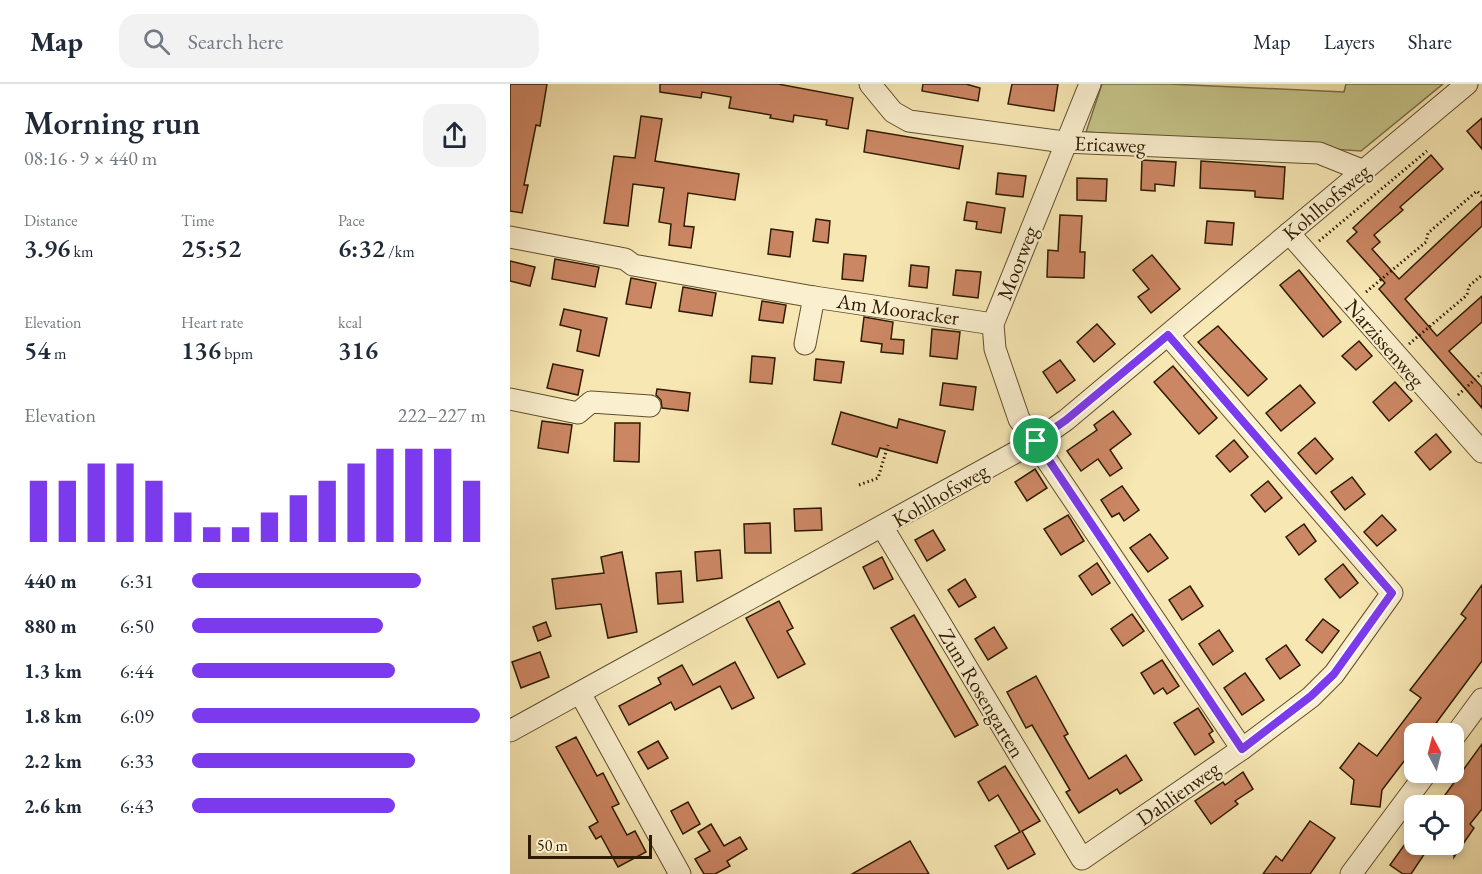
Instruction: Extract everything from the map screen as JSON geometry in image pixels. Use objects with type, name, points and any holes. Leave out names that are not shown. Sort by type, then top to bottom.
[{"type":"street","name":"Ericaweg","points":[[870,84],[893,112],[909,121],[1064,142],[1319,153],[1364,171]]},
{"type":"street","name":"Moorweg","points":[[1090,84],[1064,142],[993,324],[995,349],[1019,419],[1242,749]]},
{"type":"street","name":"Kohlhofsweg","points":[[510,731],[883,528],[1036,441],[1066,420],[1467,84]]},
{"type":"street","name":"Narzissenweg","points":[[1290,233],[1482,452]]},
{"type":"street","points":[[510,237],[625,259],[633,265],[814,297]]},
{"type":"street","name":"Am Mooracker","points":[[805,344],[814,297],[993,324]]},
{"type":"street","name":"Dahlienweg","points":[[1082,859],[1242,749],[1311,696],[1334,674],[1392,593],[1168,335]]},
{"type":"street","points":[[510,399],[578,413],[591,402],[650,406]]},
{"type":"street","name":"Zum Rosengarten","points":[[883,528],[1082,859]]},
{"type":"street","points":[[580,693],[680,874]]},
{"type":"street","points":[[1464,723],[1482,699]]},
{"type":"street","points":[[1351,874],[1419,783]]},
{"type":"path","points":[[1306,251],[1427,151]]},
{"type":"path","points":[[1352,304],[1426,242],[1428,233],[1477,190],[1482,196]]},
{"type":"path","points":[[1396,355],[1467,295],[1469,286],[1482,275]]},
{"type":"path","points":[[1443,408],[1482,373]]},
{"type":"path","points":[[859,485],[878,478],[888,445]]},
{"type":"shaded area","points":[[1102,84],[1169,84],[1344,92],[1346,84],[1443,84],[1361,151],[1086,132]]},
{"type":"building","points":[[510,84],[547,84],[540,126],[536,125],[524,185],[528,185],[522,213],[510,211]]},
{"type":"building","points":[[660,84],[778,84],[853,98],[848,129],[826,125],[827,120],[794,115],[793,122],[770,118],[771,115],[729,108],[731,97],[702,92],[701,98],[660,92]]},
{"type":"building","points":[[923,84],[966,84],[980,88],[978,101],[922,91]]},
{"type":"building","points":[[1012,84],[1058,84],[1054,111],[1008,104]]},
{"type":"building","points":[[641,116],[662,119],[655,161],[739,174],[735,200],[688,193],[684,226],[694,227],[691,248],[669,245],[671,224],[659,222],[664,188],[633,184],[628,226],[604,223],[614,156],[635,158]]},
{"type":"building","points":[[1482,118],[1482,149],[1467,131]]},
{"type":"building","points":[[867,130],[963,146],[959,169],[864,152]]},
{"type":"building","points":[[1431,155],[1443,169],[1400,207],[1403,210],[1374,235],[1380,242],[1372,249],[1399,279],[1482,201],[1482,226],[1405,299],[1437,336],[1482,296],[1482,322],[1449,351],[1482,387],[1482,408],[1379,289],[1385,283],[1347,241],[1357,232],[1353,228]]},
{"type":"building","points":[[1142,160],[1176,162],[1174,186],[1155,184],[1155,191],[1141,190]]},
{"type":"building","points":[[1201,161],[1285,167],[1283,199],[1255,197],[1255,191],[1200,188]]},
{"type":"building","points":[[998,173],[1026,176],[1023,197],[996,194]]},
{"type":"building","points":[[1077,178],[1107,179],[1106,201],[1077,200]]},
{"type":"building","points":[[967,202],[1005,208],[1001,233],[976,229],[977,222],[964,220]]},
{"type":"building","points":[[1060,215],[1082,216],[1080,252],[1085,252],[1084,278],[1047,277],[1048,250],[1058,251]]},
{"type":"building","points":[[816,219],[830,221],[828,243],[813,241]]},
{"type":"building","points":[[1207,221],[1234,223],[1232,245],[1205,243]]},
{"type":"building","points":[[771,229],[793,232],[790,257],[768,254]]},
{"type":"building","points":[[844,254],[866,256],[863,281],[842,279]]},
{"type":"building","points":[[1152,255],[1180,289],[1151,313],[1138,297],[1149,289],[1133,270]]},
{"type":"building","points":[[555,259],[599,267],[595,287],[552,279]]},
{"type":"building","points":[[510,261],[535,267],[530,286],[510,281]]},
{"type":"building","points":[[911,265],[929,267],[927,288],[909,286]]},
{"type":"building","points":[[956,270],[981,272],[978,298],[953,295]]},
{"type":"building","points":[[1299,270],[1341,322],[1323,337],[1280,285]]},
{"type":"building","points":[[631,278],[656,283],[651,308],[626,304]]},
{"type":"building","points":[[683,287],[716,293],[712,316],[679,311]]},
{"type":"building","points":[[762,301],[786,305],[783,323],[759,320]]},
{"type":"building","points":[[564,309],[607,318],[599,356],[577,351],[581,330],[560,325]]},
{"type":"building","points":[[864,317],[893,322],[891,339],[904,340],[903,354],[881,352],[882,344],[861,341]]},
{"type":"building","points":[[1097,324],[1115,344],[1094,362],[1077,342]]},
{"type":"building","points":[[1218,326],[1267,379],[1248,396],[1198,342]]},
{"type":"building","points":[[932,329],[960,332],[957,359],[930,356]]},
{"type":"building","points":[[1359,341],[1372,356],[1356,370],[1342,356]]},
{"type":"building","points":[[752,356],[775,358],[772,384],[750,382]]},
{"type":"building","points":[[816,359],[844,362],[841,383],[814,380]]},
{"type":"building","points":[[1060,360],[1075,380],[1057,393],[1043,372]]},
{"type":"building","points":[[553,364],[583,370],[578,395],[547,388]]},
{"type":"building","points":[[1173,366],[1217,418],[1199,434],[1154,382]]},
{"type":"building","points":[[1395,382],[1412,401],[1389,421],[1373,402]]},
{"type":"building","points":[[943,383],[976,387],[973,410],[940,405]]},
{"type":"building","points":[[1300,385],[1315,403],[1281,431],[1266,413]]},
{"type":"building","points":[[657,389],[690,393],[688,411],[662,408],[661,400],[656,395]]},
{"type":"building","points":[[1113,411],[1131,434],[1110,450],[1122,468],[1110,476],[1098,459],[1081,471],[1067,451],[1097,430],[1094,425]]},
{"type":"building","points":[[841,412],[897,428],[899,419],[945,431],[937,463],[880,448],[877,457],[832,444]]},
{"type":"building","points":[[542,421],[572,425],[568,453],[538,448]]},
{"type":"building","points":[[615,423],[640,423],[639,462],[614,461]]},
{"type":"building","points":[[1436,434],[1451,452],[1430,470],[1415,452]]},
{"type":"building","points":[[1315,438],[1333,459],[1316,474],[1298,453]]},
{"type":"building","points":[[1234,440],[1248,457],[1230,472],[1216,456]]},
{"type":"building","points":[[1035,469],[1047,488],[1027,501],[1015,482]]},
{"type":"building","points":[[1352,477],[1365,494],[1345,510],[1331,492]]},
{"type":"building","points":[[1268,481],[1282,498],[1265,512],[1251,495]]},
{"type":"building","points":[[1122,486],[1139,510],[1124,521],[1119,513],[1112,517],[1101,500]]},
{"type":"building","points":[[821,508],[822,530],[795,531],[794,509]]},
{"type":"building","points":[[1068,515],[1084,541],[1061,555],[1044,529]]},
{"type":"building","points":[[1382,515],[1396,530],[1377,546],[1364,532]]},
{"type":"building","points":[[770,523],[771,553],[745,553],[744,524]]},
{"type":"building","points":[[1304,524],[1316,541],[1299,555],[1286,537]]},
{"type":"building","points":[[933,530],[945,550],[927,561],[915,540]]},
{"type":"building","points":[[1150,534],[1168,558],[1148,572],[1130,548]]},
{"type":"building","points":[[720,550],[722,578],[697,581],[695,552]]},
{"type":"building","points":[[622,552],[637,632],[608,638],[601,604],[556,609],[552,579],[604,573],[601,557]]},
{"type":"building","points":[[882,557],[893,579],[874,589],[863,567]]},
{"type":"building","points":[[1097,563],[1110,583],[1092,595],[1079,576]]},
{"type":"building","points":[[1343,564],[1358,583],[1340,598],[1325,579]]},
{"type":"building","points":[[681,571],[683,602],[658,604],[656,573]]},
{"type":"building","points":[[965,579],[976,597],[959,607],[948,590]]},
{"type":"building","points":[[1482,585],[1482,661],[1436,723],[1404,723],[1404,761],[1382,790],[1380,807],[1351,804],[1354,780],[1340,768],[1359,743],[1377,756],[1421,698],[1410,690],[1466,618],[1461,614]]},
{"type":"building","points":[[1190,586],[1203,606],[1182,620],[1169,600]]},
{"type":"building","points":[[779,601],[793,628],[787,631],[805,664],[778,678],[746,618]]},
{"type":"building","points":[[1132,614],[1144,631],[1123,646],[1111,629]]},
{"type":"building","points":[[914,615],[978,725],[955,737],[891,628]]},
{"type":"building","points":[[1323,619],[1339,631],[1322,653],[1306,640]]},
{"type":"building","points":[[546,622],[551,636],[538,641],[533,627]]},
{"type":"building","points":[[994,627],[1007,648],[988,660],[975,639]]},
{"type":"building","points":[[1219,630],[1233,651],[1213,665],[1199,644]]},
{"type":"building","points":[[1286,645],[1300,665],[1280,679],[1266,659]]},
{"type":"building","points":[[540,652],[549,677],[521,688],[512,662]]},
{"type":"building","points":[[1162,660],[1179,686],[1167,694],[1163,688],[1154,694],[1141,673]]},
{"type":"building","points":[[735,662],[754,698],[732,709],[720,686],[675,710],[671,702],[629,725],[619,706],[661,684],[658,678],[682,665],[693,685]]},
{"type":"building","points":[[1245,673],[1264,700],[1242,715],[1224,688]]},
{"type":"building","points":[[1036,676],[1068,734],[1064,736],[1089,779],[1126,755],[1142,780],[1120,794],[1117,789],[1079,813],[1066,792],[1070,790],[1032,725],[1026,728],[1007,692]]},
{"type":"building","points":[[1198,708],[1213,731],[1209,734],[1214,742],[1195,755],[1174,723]]},
{"type":"building","points":[[576,737],[597,776],[603,773],[619,804],[612,807],[627,835],[635,831],[646,852],[618,867],[601,836],[596,839],[589,827],[598,822],[556,747]]},
{"type":"building","points":[[658,741],[668,758],[648,769],[638,752]]},
{"type":"building","points":[[1482,744],[1482,809],[1470,824],[1474,828],[1464,842],[1464,795],[1445,795],[1454,783],[1464,783],[1464,769]]},
{"type":"building","points":[[1005,766],[1040,821],[1022,831],[1035,854],[1008,869],[995,846],[1020,832],[998,795],[989,801],[978,782]]},
{"type":"building","points":[[1243,772],[1253,789],[1235,801],[1238,804],[1211,824],[1195,801],[1223,782],[1225,785]]},
{"type":"building","points":[[688,802],[700,824],[683,834],[671,811]]},
{"type":"building","points":[[1310,821],[1335,838],[1310,874],[1263,874],[1276,856],[1282,861]]},
{"type":"building","points":[[711,824],[724,846],[740,837],[747,849],[727,861],[730,866],[715,874],[704,874],[695,859],[710,851],[698,832]]},
{"type":"building","points":[[910,841],[929,874],[852,874]]},
{"type":"building","points":[[1404,845],[1404,855],[1424,855],[1411,874],[1403,874],[1390,865]]},
{"type":"route","points":[[1168,335],[1392,593],[1334,674],[1311,696],[1242,749],[1036,441],[1066,420],[1168,335]]}]
